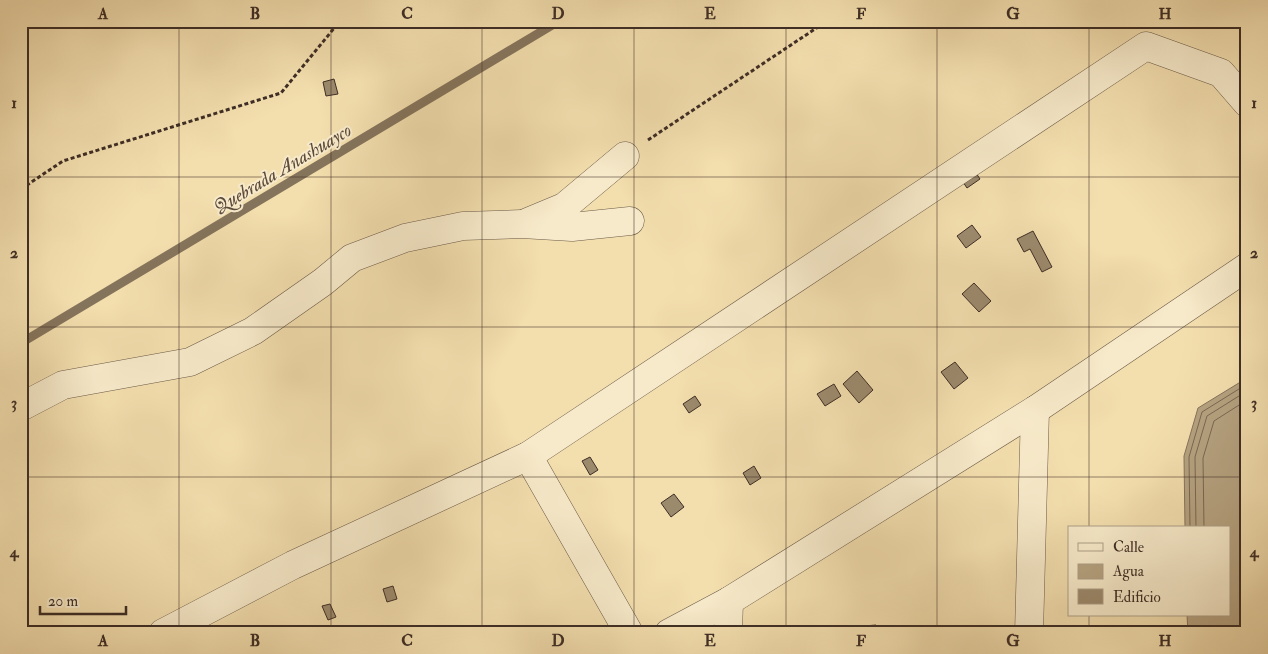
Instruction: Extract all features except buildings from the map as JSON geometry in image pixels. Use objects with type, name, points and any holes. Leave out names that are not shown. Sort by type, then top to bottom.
[{"type":"street","points":[[163,633],[293,565],[528,456],[1146,46],[1221,73],[1247,103]]},
{"type":"street","points":[[522,224],[564,207],[625,156]]},
{"type":"street","points":[[21,407],[63,385],[190,362],[252,331],[324,282],[352,258],[405,238],[463,226],[522,224],[572,227],[630,221]]},
{"type":"street","points":[[669,633],[729,601],[1035,410],[1247,267]]},
{"type":"street","points":[[1029,633],[1035,410]]},
{"type":"street","points":[[528,456],[629,633]]},
{"type":"street","points":[[728,633],[729,601]]},
{"type":"path","points":[[21,190],[63,161],[281,93],[340,21]]},
{"type":"path","points":[[625,156],[827,21]]},
{"type":"water","points":[[1247,378],[1247,633],[1188,633],[1187,616],[1230,616],[1230,526],[1185,526],[1184,456],[1198,408]]},
{"type":"waterway","name":"Quebrada Anashuayco","points":[[21,343],[559,21]]}]
